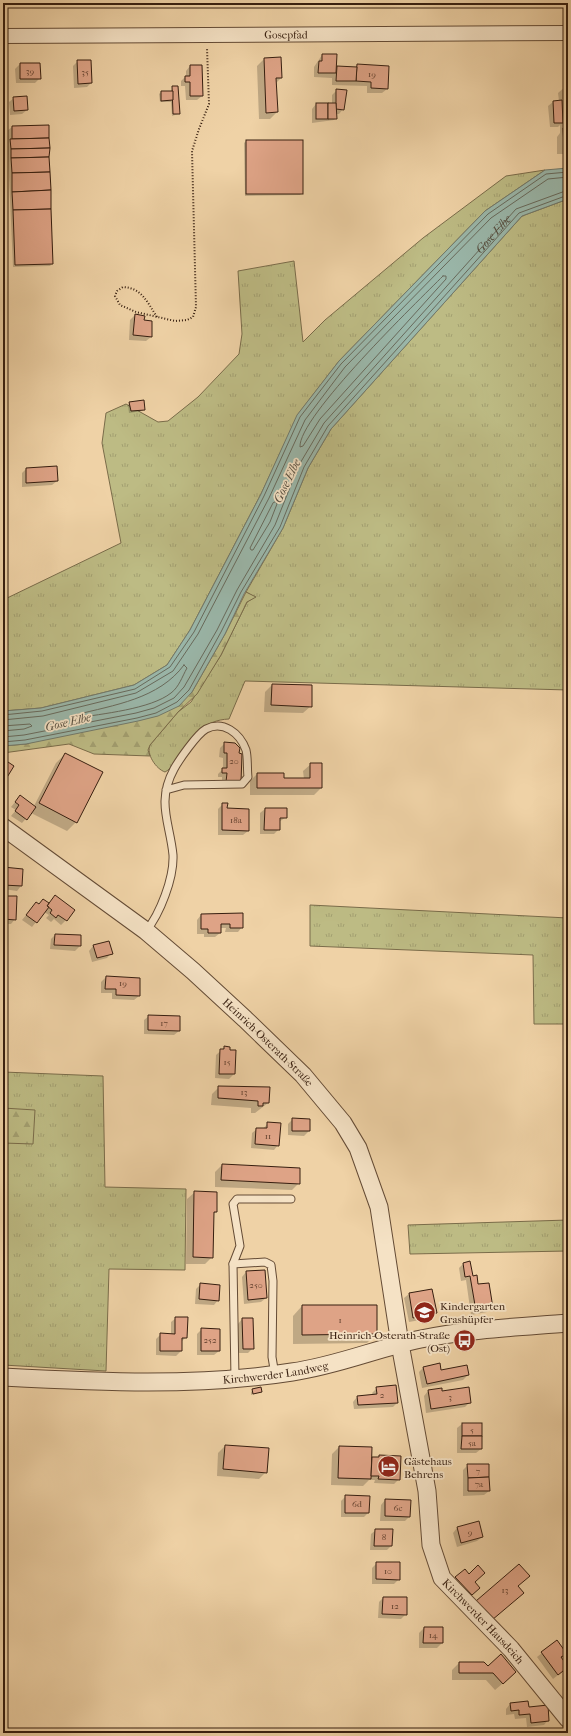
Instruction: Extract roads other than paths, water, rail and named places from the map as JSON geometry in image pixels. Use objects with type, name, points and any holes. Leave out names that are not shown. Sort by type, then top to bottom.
[{"type":"street","name":"Gosepfad","points":[[3,36],[568,33]]},
{"type":"street","name":"Heinrich-Osterath-Straße","points":[[3,827],[146,931],[250,1024],[303,1075],[343,1123],[358,1148],[379,1207],[400,1344]]},
{"type":"street","name":"Kirchwerder Landweg","points":[[3,1377],[87,1382],[235,1380],[275,1375],[346,1360],[400,1344],[464,1331],[568,1323]]},
{"type":"street","name":"Kirchwerder Hausdeich","points":[[400,1344],[427,1491],[431,1545],[442,1578],[511,1649],[568,1719]]},
{"type":"lane","points":[[146,931],[154,921],[173,867],[173,854],[165,819],[166,790],[174,769],[205,730],[222,726],[233,731],[241,739],[246,751],[248,777],[242,784],[184,785],[166,790]]},
{"type":"lane","points":[[235,1380],[233,1264],[240,1246],[233,1214],[233,1204],[237,1199],[291,1199]]},
{"type":"lane","points":[[233,1264],[265,1262],[271,1265],[273,1281],[272,1357],[275,1375]]},
{"type":"water","name":"Gose Elbe","points":[[568,168],[568,199],[522,216],[331,429],[308,468],[283,528],[244,594],[225,634],[192,692],[179,706],[158,716],[138,721],[26,744],[3,746],[3,711],[41,708],[134,685],[167,665],[190,630],[261,494],[297,415],[339,361],[485,211],[545,170]]},
{"type":"place","name":"Kindergarten Grashüpfer","points":[[425,1312]]},
{"type":"place","name":"Heinrich-Osterath-Straße (Ost)","points":[[465,1341]]},
{"type":"place","name":"Gästehaus Behrens","points":[[389,1467]]}]
